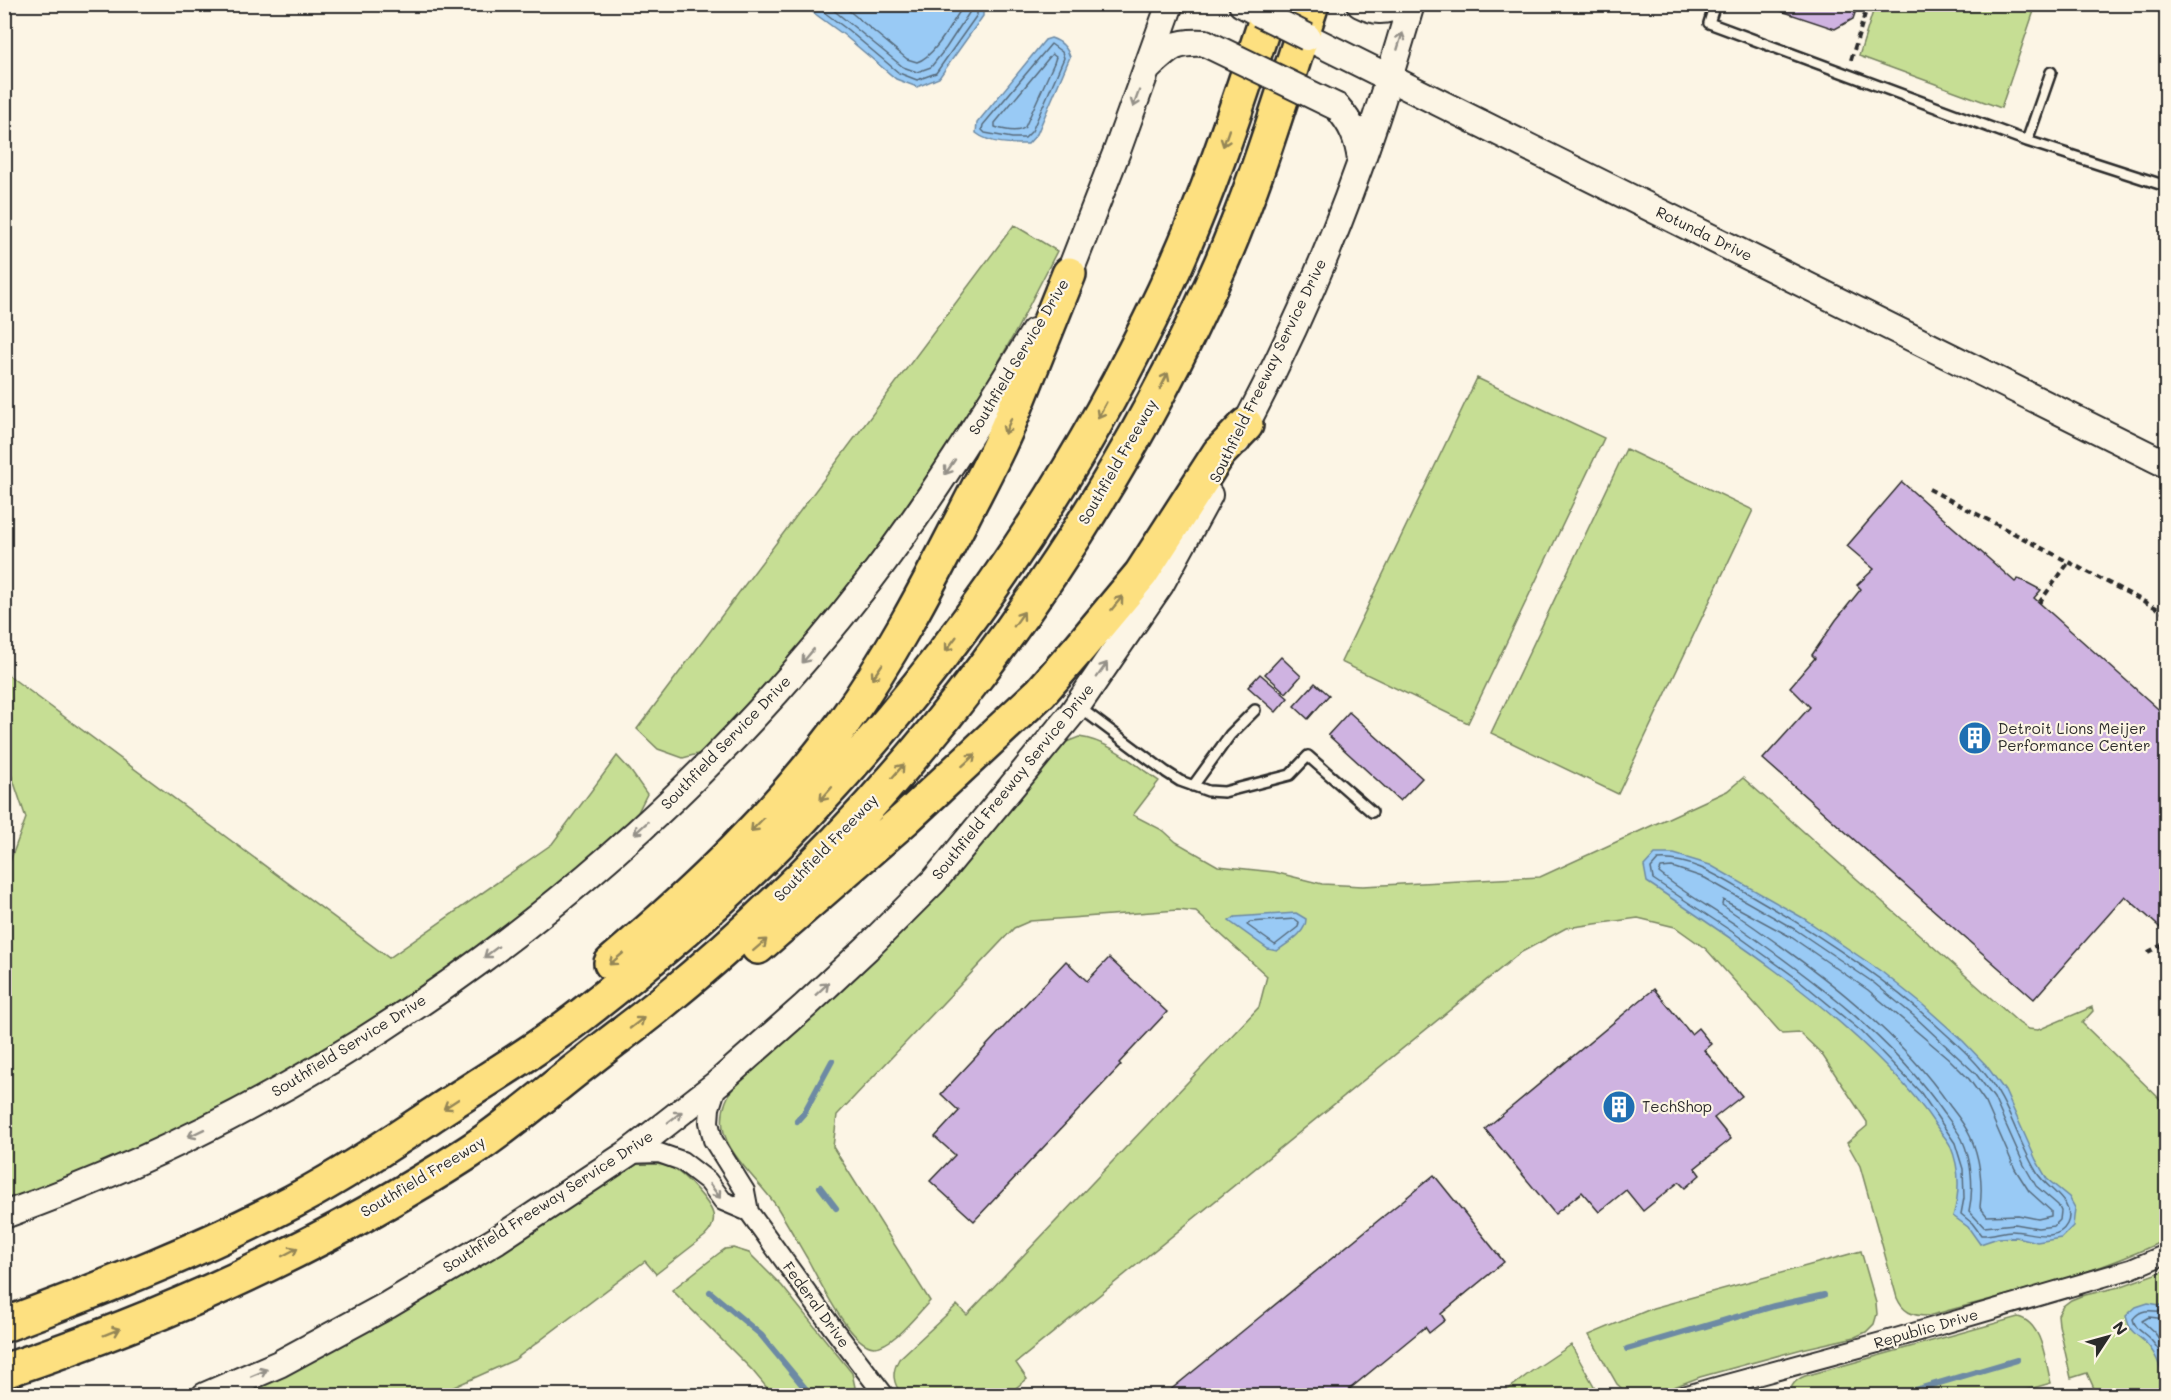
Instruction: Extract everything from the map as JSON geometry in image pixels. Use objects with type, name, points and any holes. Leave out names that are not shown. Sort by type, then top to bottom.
[{"type":"highway","points":[[4,1325],[136,1275],[238,1229],[299,1198],[381,1149],[500,1072],[589,1009],[668,945],[816,804],[930,672],[970,619],[1032,528],[1084,443],[1134,353],[1165,290],[1208,190],[1272,4]]},
{"type":"highway","name":"Southfield Freeway","points":[[4,1371],[58,1353],[185,1303],[278,1259],[387,1202],[474,1148],[664,1001],[778,898],[843,834],[961,698],[1004,641],[1065,552],[1131,441],[1189,332],[1240,220],[1312,4]]},
{"type":"highway","points":[[500,1072],[541,1021],[635,942],[716,869],[806,770],[844,722],[892,650],[982,479],[1010,422],[1069,274]]},
{"type":"highway","points":[[474,1148],[593,1082],[657,1033],[896,826],[991,740],[1041,692],[1134,583],[1220,453],[1246,425]]},
{"type":"highway","points":[[4,1303],[134,1255],[227,1212],[299,1198]]},
{"type":"highway","points":[[4,1385],[58,1353]]},
{"type":"main road","name":"Southfield Service Drive","points":[[4,1215],[45,1201],[152,1155],[249,1108],[322,1066],[446,985],[531,921],[614,852],[685,789],[737,736],[784,684],[869,581],[925,504],[967,442],[1069,274],[1118,151],[1170,4]]},
{"type":"main road","name":"Rotunda Drive","points":[[1242,4],[2166,464]]},
{"type":"main road","points":[[1365,7],[1385,11],[1399,4]]},
{"type":"main road","name":"Southfield Freeway Service Drive","points":[[205,1395],[279,1364],[388,1305],[496,1240],[627,1154],[718,1083],[867,948],[934,881],[1077,706],[1160,585],[1246,425],[1338,224],[1389,77],[1411,4]]},
{"type":"main road","points":[[1147,69],[1168,49],[1185,42],[1205,43],[1337,107],[1349,122],[1358,139],[1361,160]]},
{"type":"street","name":"Federal Drive","points":[[718,1083],[710,1108],[709,1122],[713,1140],[745,1191],[749,1212],[832,1328],[885,1395]]},
{"type":"street","name":"Federal Drive","points":[[627,1154],[659,1153],[682,1161],[708,1181],[723,1201],[749,1212]]},
{"type":"street","name":"Republic Drive","points":[[1683,1395],[1896,1338],[2130,1269],[2166,1254]]},
{"type":"lane","points":[[1715,4],[1709,23],[2027,141],[2166,186]]},
{"type":"lane","points":[[2027,141],[2051,72]]},
{"type":"lane","points":[[1077,706],[1156,766],[1193,786],[1216,792],[1235,790],[1290,775],[1308,756],[1372,812]]},
{"type":"lane","points":[[1193,786],[1230,735],[1255,710]]},
{"type":"path","points":[[1851,60],[1868,4]]},
{"type":"path","points":[[1929,489],[2166,613]]},
{"type":"path","points":[[2039,603],[2068,562]]},
{"type":"path","points":[[2148,952],[2166,943]]},
{"type":"green space","points":[[1875,5],[2036,5],[2001,108],[1859,56]]},
{"type":"green space","points":[[1014,225],[1057,251],[1017,329],[963,425],[866,563],[793,654],[701,753],[683,758],[658,749],[637,729]]},
{"type":"green space","points":[[1477,378],[1604,438],[1468,723],[1341,662]]},
{"type":"green space","points":[[1626,449],[1753,510],[1618,794],[1491,733]]},
{"type":"green space","points":[[4,672],[389,958],[552,844],[617,756],[647,794],[637,814],[603,848],[495,935],[371,1022],[247,1094],[157,1141],[5,1202],[5,875],[26,818],[5,756]]},
{"type":"green space","points":[[1079,737],[1111,748],[1159,781],[1133,815],[1164,831],[1176,842],[1218,866],[1274,872],[1322,884],[1363,886],[1540,877],[1727,791],[1743,778],[2028,1029],[2038,1030],[2092,1007],[2093,1011],[2082,1023],[2166,1105],[2166,1239],[2110,1264],[2050,1283],[1928,1316],[1909,1312],[1902,1307],[1897,1298],[1860,1166],[1847,1143],[1867,1126],[1867,1122],[1821,1053],[1800,1033],[1782,1034],[1706,949],[1675,927],[1638,918],[1566,928],[1520,953],[1016,1363],[1027,1379],[1007,1395],[902,1395],[894,1378],[899,1359],[957,1305],[967,1315],[1259,1007],[1267,976],[1196,912],[1178,910],[1030,921],[1014,928],[837,1115],[833,1147],[930,1301],[897,1336],[881,1346],[874,1347],[865,1344],[845,1324],[777,1207],[731,1148],[723,1128],[724,1108],[740,1078],[1064,743]]},
{"type":"green space","points":[[638,1164],[664,1165],[683,1176],[702,1195],[711,1209],[713,1223],[711,1229],[656,1274],[645,1261],[514,1360],[436,1395],[236,1396],[412,1307],[545,1224],[623,1171]]},
{"type":"green space","points":[[733,1248],[749,1253],[782,1286],[852,1373],[855,1387],[851,1395],[773,1395],[752,1370],[672,1290],[725,1249]]},
{"type":"green space","points":[[1861,1251],[1877,1314],[1874,1324],[1866,1332],[1855,1337],[1700,1377],[1653,1395],[1630,1396],[1617,1384],[1589,1335],[1653,1308]]},
{"type":"green space","points":[[2166,1270],[2166,1395],[2097,1395],[2087,1373],[2071,1378],[2059,1325],[2058,1315],[2063,1306],[2081,1296],[2119,1287]]},
{"type":"green space","points":[[2018,1317],[2033,1327],[2038,1335],[2051,1383],[2008,1395],[1789,1395],[1794,1383],[1805,1376]]},
{"type":"green space","points":[[1571,1345],[1599,1395],[1501,1395],[1532,1371]]},
{"type":"water","points":[[803,5],[983,5],[983,16],[939,78],[917,87],[896,79],[844,35]]},
{"type":"water","points":[[1051,38],[1063,45],[1070,57],[1037,134],[1028,144],[1021,144],[994,141],[976,133],[977,123],[1045,40]]},
{"type":"water","points":[[1655,854],[1674,854],[1710,865],[1803,918],[1882,972],[1923,1005],[1986,1065],[2005,1091],[2047,1179],[2069,1197],[2075,1208],[2073,1226],[2061,1238],[2037,1242],[2016,1237],[1998,1238],[1980,1244],[1968,1227],[1953,1216],[1957,1198],[1956,1163],[1947,1140],[1915,1098],[1863,1044],[1805,993],[1743,947],[1647,882],[1644,866]]},
{"type":"water","points":[[1296,913],[1306,919],[1303,929],[1277,951],[1268,949],[1229,921],[1235,917]]},
{"type":"water","points":[[2148,1303],[2166,1306],[2166,1395],[2157,1360],[2150,1347],[2131,1329],[2126,1316],[2136,1307]]},
{"type":"building","points":[[1778,4],[1858,4],[1853,19],[1835,29],[1781,11]]},
{"type":"building","name":"Detroit Lions Meijer Performance Center","points":[[1902,482],[2015,582],[2018,579],[2041,590],[2034,598],[2166,716],[2166,933],[2125,896],[2034,999],[1763,759],[1810,707],[1790,687],[1815,658],[1812,655],[1861,589],[1857,585],[1874,569],[1847,546]]},
{"type":"building","points":[[1281,657],[1301,676],[1286,693],[1265,674]]},
{"type":"building","points":[[1260,674],[1288,698],[1276,712],[1248,687]]},
{"type":"building","points":[[1315,683],[1329,695],[1308,719],[1294,706]]},
{"type":"building","points":[[1349,712],[1422,778],[1400,801],[1328,735]]},
{"type":"building","points":[[1109,958],[1167,1012],[1119,1063],[1121,1065],[974,1221],[930,1181],[955,1155],[935,1137],[959,1111],[941,1094],[1066,961],[1087,981]]},
{"type":"building","name":"TechShop","points":[[1654,989],[1691,1034],[1698,1028],[1711,1044],[1704,1050],[1742,1096],[1714,1118],[1731,1139],[1695,1168],[1700,1175],[1685,1188],[1679,1182],[1643,1211],[1626,1190],[1599,1212],[1582,1192],[1555,1214],[1485,1129]]},
{"type":"building","points":[[1434,1175],[1504,1262],[1441,1314],[1445,1320],[1429,1333],[1425,1327],[1341,1396],[1163,1396]]},
{"type":"waterway","points":[[797,1121],[804,1113],[832,1061]]},
{"type":"waterway","points":[[820,1187],[836,1208]]},
{"type":"waterway","points":[[710,1292],[761,1335],[809,1393]]},
{"type":"waterway","points":[[1627,1349],[1774,1306],[1824,1295]]},
{"type":"waterway","points":[[1895,1396],[2017,1360]]},
{"type":"place","name":"Detroit Lions Meijer Performance Center","points":[[1975,738]]},
{"type":"place","name":"TechShop","points":[[1619,1107]]}]
